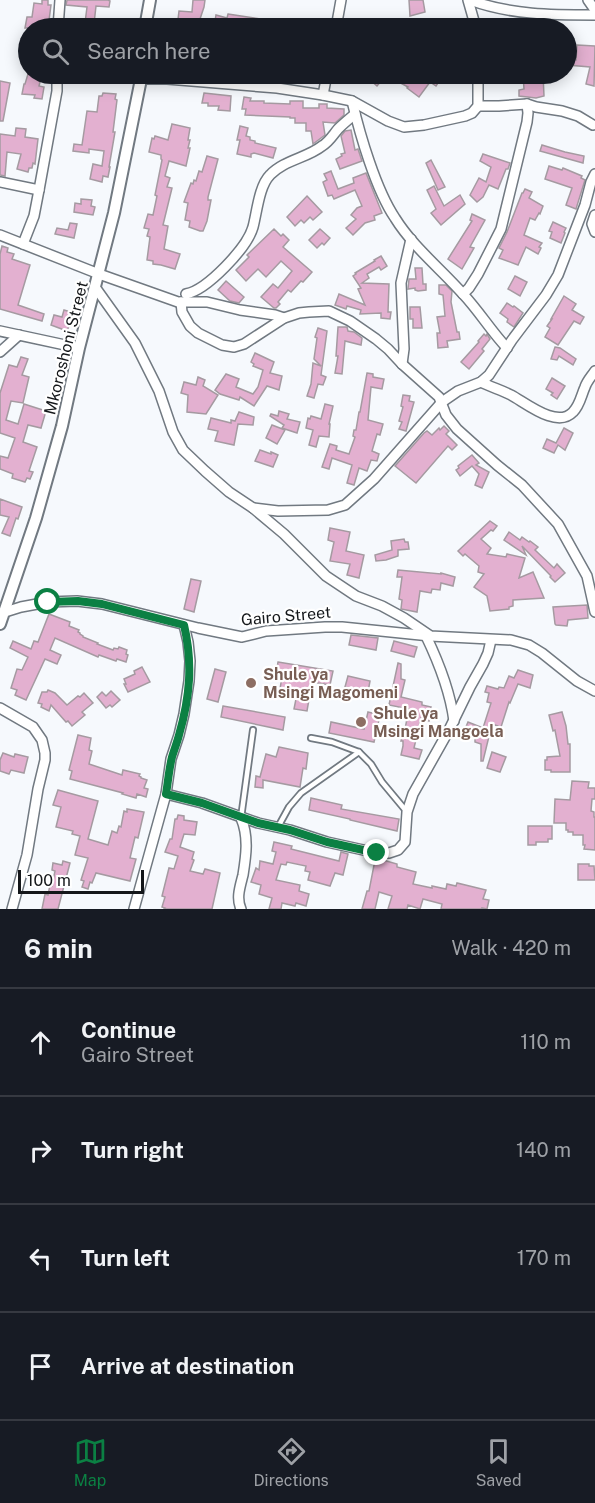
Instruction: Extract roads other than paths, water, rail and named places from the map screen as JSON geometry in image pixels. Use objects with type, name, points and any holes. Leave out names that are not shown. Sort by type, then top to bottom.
[{"type":"street","points":[[59,18],[60,0]]},
{"type":"street","points":[[147,18],[150,0]]},
{"type":"street","points":[[338,18],[341,0]]},
{"type":"street","points":[[469,0],[486,6],[543,15],[595,12],[588,0]]},
{"type":"street","points":[[469,0],[474,18]]},
{"type":"street","points":[[23,244],[34,216],[57,84]]},
{"type":"street","name":"Mkoroshoni Street","points":[[0,624],[40,507],[62,426],[79,348],[114,213],[140,84]]},
{"type":"street","points":[[228,84],[277,88],[352,101],[404,127],[465,116],[472,112],[478,106],[478,84]]},
{"type":"street","points":[[323,95],[325,84]]},
{"type":"street","points":[[352,101],[374,172],[385,201],[395,218],[411,239],[463,294],[507,348]]},
{"type":"street","points":[[478,106],[527,104],[578,116],[593,125]]},
{"type":"street","points":[[463,294],[470,288],[501,229],[526,130],[527,104]]},
{"type":"street","points":[[183,298],[212,280],[244,243],[252,230],[262,191],[269,175],[289,162],[321,148],[355,114]]},
{"type":"street","points":[[0,182],[39,190]]},
{"type":"street","points":[[253,508],[278,511],[328,510],[345,505],[374,479],[442,402],[458,391],[481,382],[489,375],[558,275],[594,182]]},
{"type":"street","points":[[595,215],[592,224],[595,232]]},
{"type":"street","points":[[0,235],[99,273],[183,298],[284,318]]},
{"type":"street","points":[[402,364],[404,349],[401,283],[411,239]]},
{"type":"street","points":[[96,287],[135,343],[159,391],[173,432],[183,450],[229,492],[253,508],[287,537],[326,576],[356,596],[404,618],[428,636],[449,694],[454,721]]},
{"type":"street","points":[[183,298],[182,312],[190,326],[198,333],[222,345],[244,344],[284,318],[299,313],[329,311],[350,321],[376,339],[434,393],[442,402],[447,416],[457,429],[522,485],[558,524],[587,576],[595,612]]},
{"type":"street","points":[[0,331],[79,348]]},
{"type":"street","points":[[0,352],[19,335]]},
{"type":"street","points":[[481,382],[509,394],[547,416],[558,418],[571,415],[579,405],[586,384],[595,372]]},
{"type":"street","name":"Gairo Street","points":[[4,609],[48,602],[78,601],[102,604],[242,637],[266,631],[342,627],[428,636],[511,640],[529,645],[577,681],[595,691]]},
{"type":"street","points":[[134,909],[166,794],[171,759],[179,735],[189,681],[190,661],[184,625]]},
{"type":"street","points":[[166,794],[202,803],[258,823],[348,847],[377,853],[398,850],[405,842],[407,812],[417,786],[443,742],[483,664],[491,639]]},
{"type":"street","points":[[595,685],[595,697]]},
{"type":"street","points":[[0,708],[33,728],[42,741],[45,753],[27,855],[12,909]]},
{"type":"street","points":[[238,907],[238,894],[246,850],[246,834],[241,818]]},
{"type":"lane","points":[[241,818],[253,730]]},
{"type":"lane","points":[[311,738],[332,742],[359,752],[371,764],[381,782],[407,812]]},
{"type":"lane","points":[[278,827],[289,807],[302,793],[359,752]]},
{"type":"place","name":"Shule ya Msingi Magomeni","points":[[251,683]]},
{"type":"place","name":"Shule ya Msingi Mangoela","points":[[361,722]]}]
